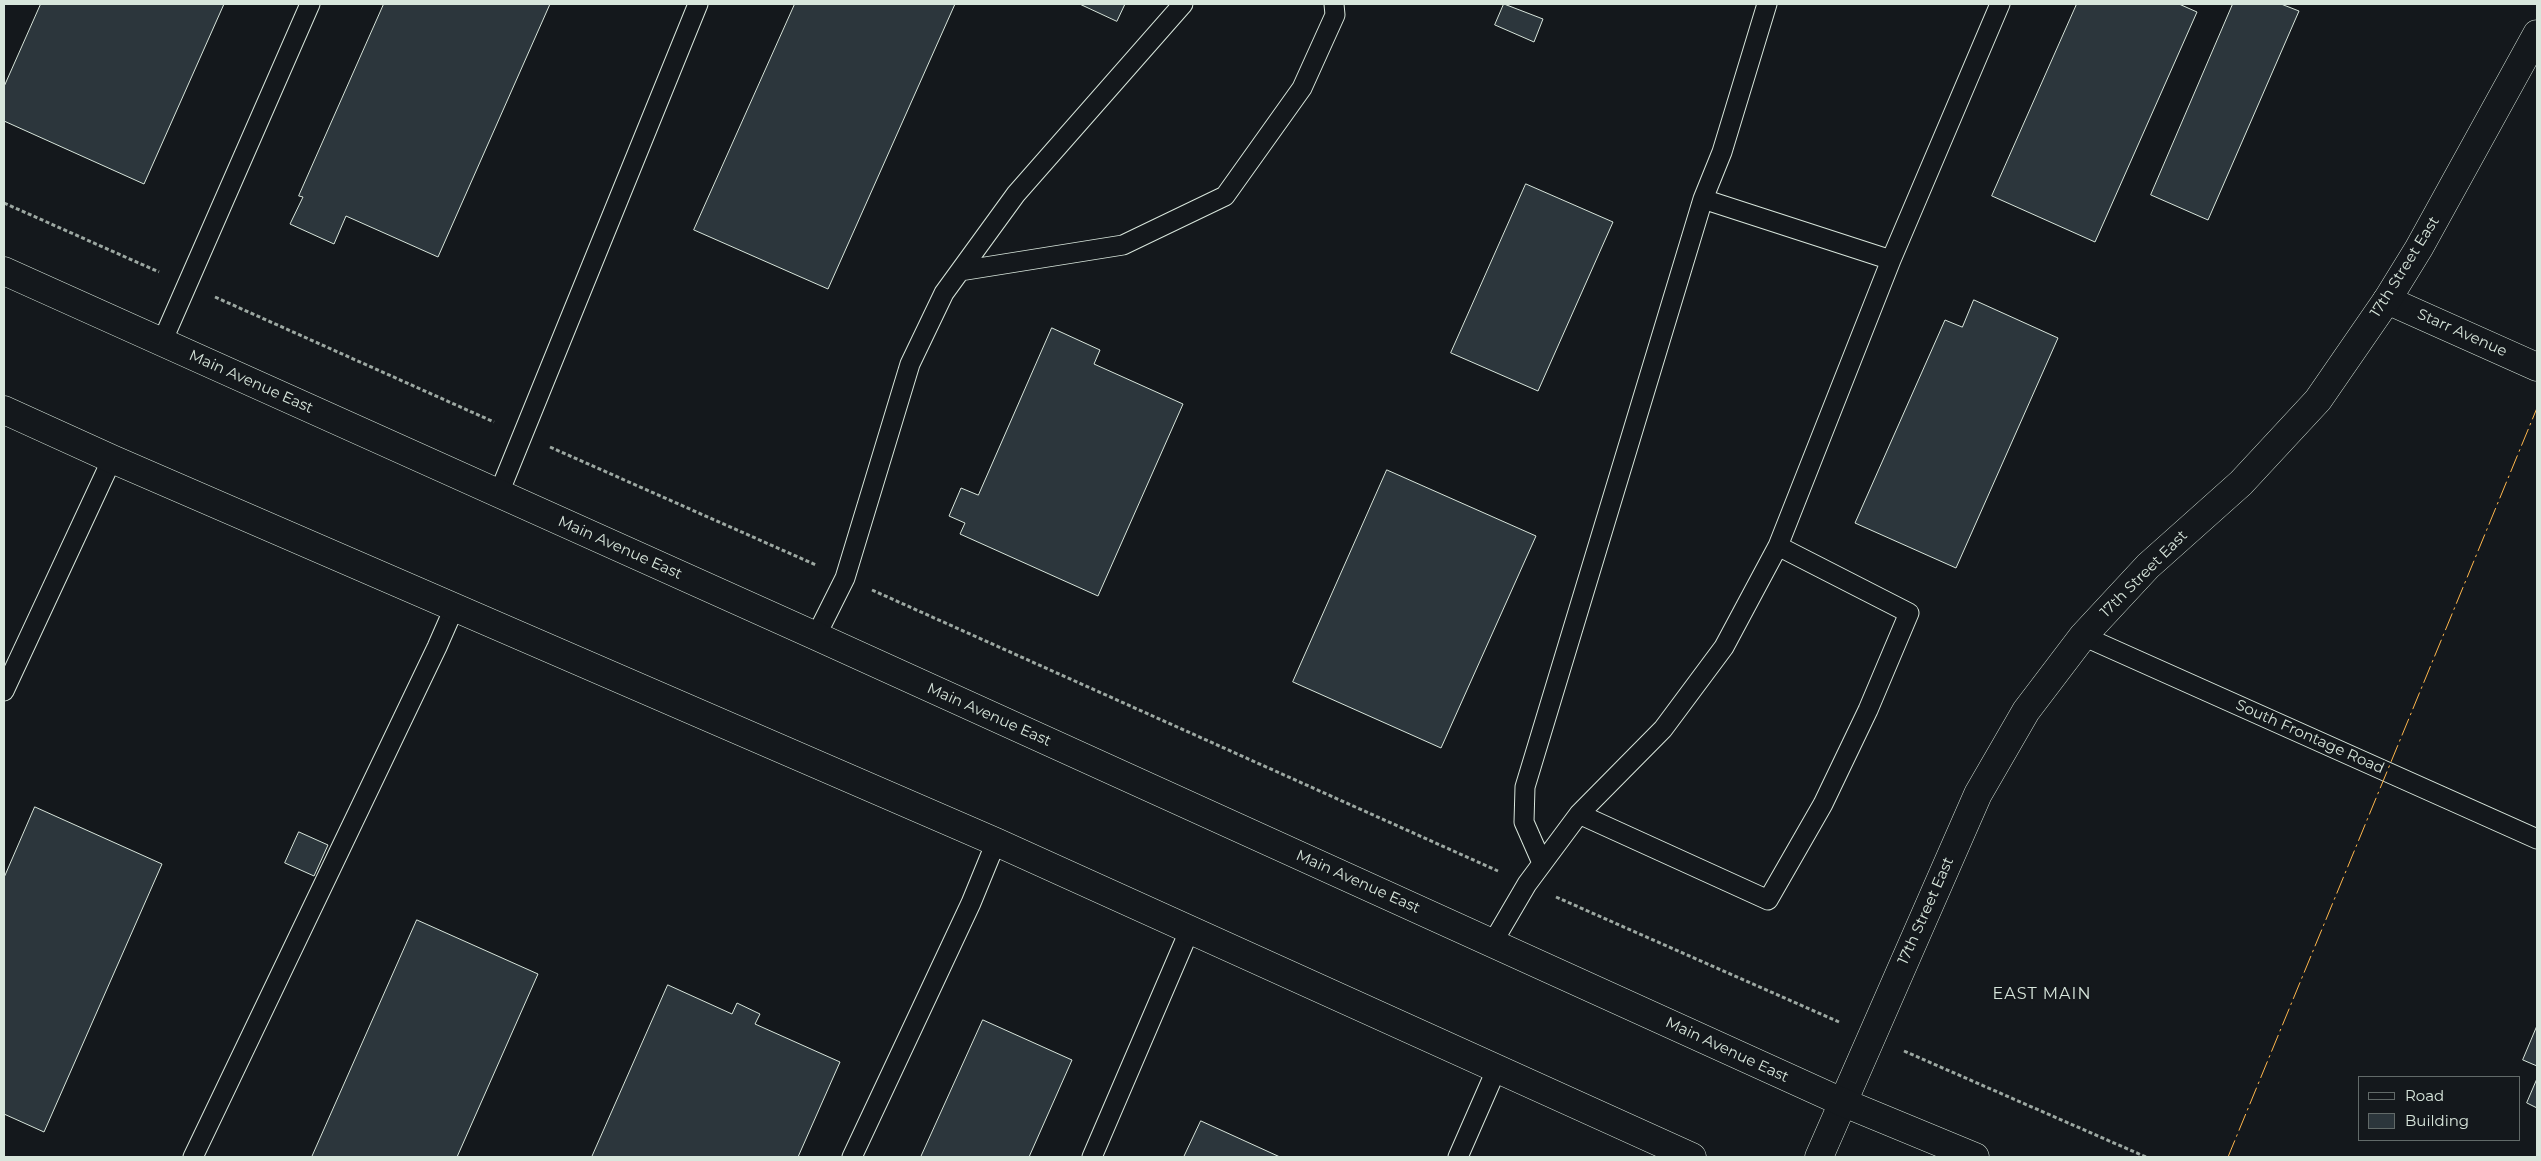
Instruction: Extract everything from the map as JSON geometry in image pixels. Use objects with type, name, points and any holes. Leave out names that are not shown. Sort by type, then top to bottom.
[{"type":"main road","name":"17th Street East","points":[[1819,1157],[1978,794],[2026,711],[2083,636],[2148,566],[2240,483],[2318,400],[2387,300],[2466,165],[2537,34]]},
{"type":"main road","name":"Main Avenue East","points":[[4,271],[1493,942],[1842,1102],[1975,1157]]},
{"type":"main road","name":"Starr Avenue","points":[[2387,300],[2537,367]]},
{"type":"main road","points":[[4,410],[112,459],[996,842],[1692,1157]]},
{"type":"lane","points":[[162,342],[310,4]]},
{"type":"lane","points":[[499,493],[698,4]]},
{"type":"lane","points":[[816,636],[845,578],[910,364],[944,293],[1016,194],[1183,4]]},
{"type":"lane","points":[[960,271],[1123,245],[1225,196],[1302,88],[1335,15],[1334,4]]},
{"type":"lane","points":[[1542,863],[1524,822],[1525,787],[1703,199],[1722,152],[1767,4]]},
{"type":"lane","points":[[1493,942],[1527,884],[1579,814],[1669,721],[1724,646],[1778,546],[1891,260],[2000,4]]},
{"type":"lane","points":[[1703,199],[1891,260]]},
{"type":"lane","points":[[4,691],[112,459]]},
{"type":"lane","points":[[1579,814],[1768,900],[1823,804],[1868,710],[1909,613],[1778,546]]},
{"type":"lane","points":[[193,1157],[455,606]]},
{"type":"lane","name":"South Frontage Road","points":[[2083,636],[2537,839]]},
{"type":"lane","points":[[852,1157],[971,903],[996,842]]},
{"type":"lane","points":[[1092,1157],[1190,929]]},
{"type":"lane","points":[[1458,1157],[1497,1068]]},
{"type":"path","points":[[4,203],[1803,1007]]},
{"type":"path","points":[[1955,1074],[2146,1157]]},
{"type":"building","points":[[41,4],[224,4],[144,184],[4,121],[4,87]]},
{"type":"building","points":[[384,4],[550,4],[438,257],[346,216],[334,244],[290,224],[303,197],[299,196]]},
{"type":"building","points":[[795,4],[955,4],[828,289],[694,230]]},
{"type":"building","points":[[1080,4],[1125,4],[1117,21]]},
{"type":"building","points":[[1504,4],[1543,19],[1534,42],[1495,25]]},
{"type":"building","points":[[2077,4],[2179,4],[2197,12],[2095,242],[1992,196]]},
{"type":"building","points":[[2233,4],[2281,4],[2299,11],[2208,220],[2151,195]]},
{"type":"building","points":[[1526,184],[1613,222],[1538,391],[1451,353]]},
{"type":"building","points":[[1974,300],[2058,338],[1956,568],[1855,523],[1945,320],[1962,327]]},
{"type":"building","points":[[1052,328],[1100,350],[1094,364],[1183,404],[1098,596],[960,534],[965,523],[949,516],[961,488],[978,495]]},
{"type":"building","points":[[1387,470],[1536,536],[1441,748],[1293,682]]},
{"type":"building","points":[[35,807],[162,864],[44,1132],[4,1114],[4,878]]},
{"type":"building","points":[[299,832],[328,845],[314,876],[285,863]]},
{"type":"building","points":[[417,920],[538,974],[457,1157],[312,1157]]},
{"type":"building","points":[[668,985],[732,1014],[737,1003],[760,1014],[755,1024],[840,1062],[798,1157],[592,1157]]},
{"type":"building","points":[[983,1020],[1072,1060],[1029,1157],[921,1157]]},
{"type":"building","points":[[2537,1026],[2537,1066],[2523,1060]]},
{"type":"building","points":[[2537,1079],[2537,1108],[2527,1103]]},
{"type":"building","points":[[1201,1121],[1280,1157],[1184,1157]]},
{"type":"power","points":[[2228,1157],[2537,408]]},
{"type":"district","name":"EAST MAIN","points":[[2042,994]]}]
